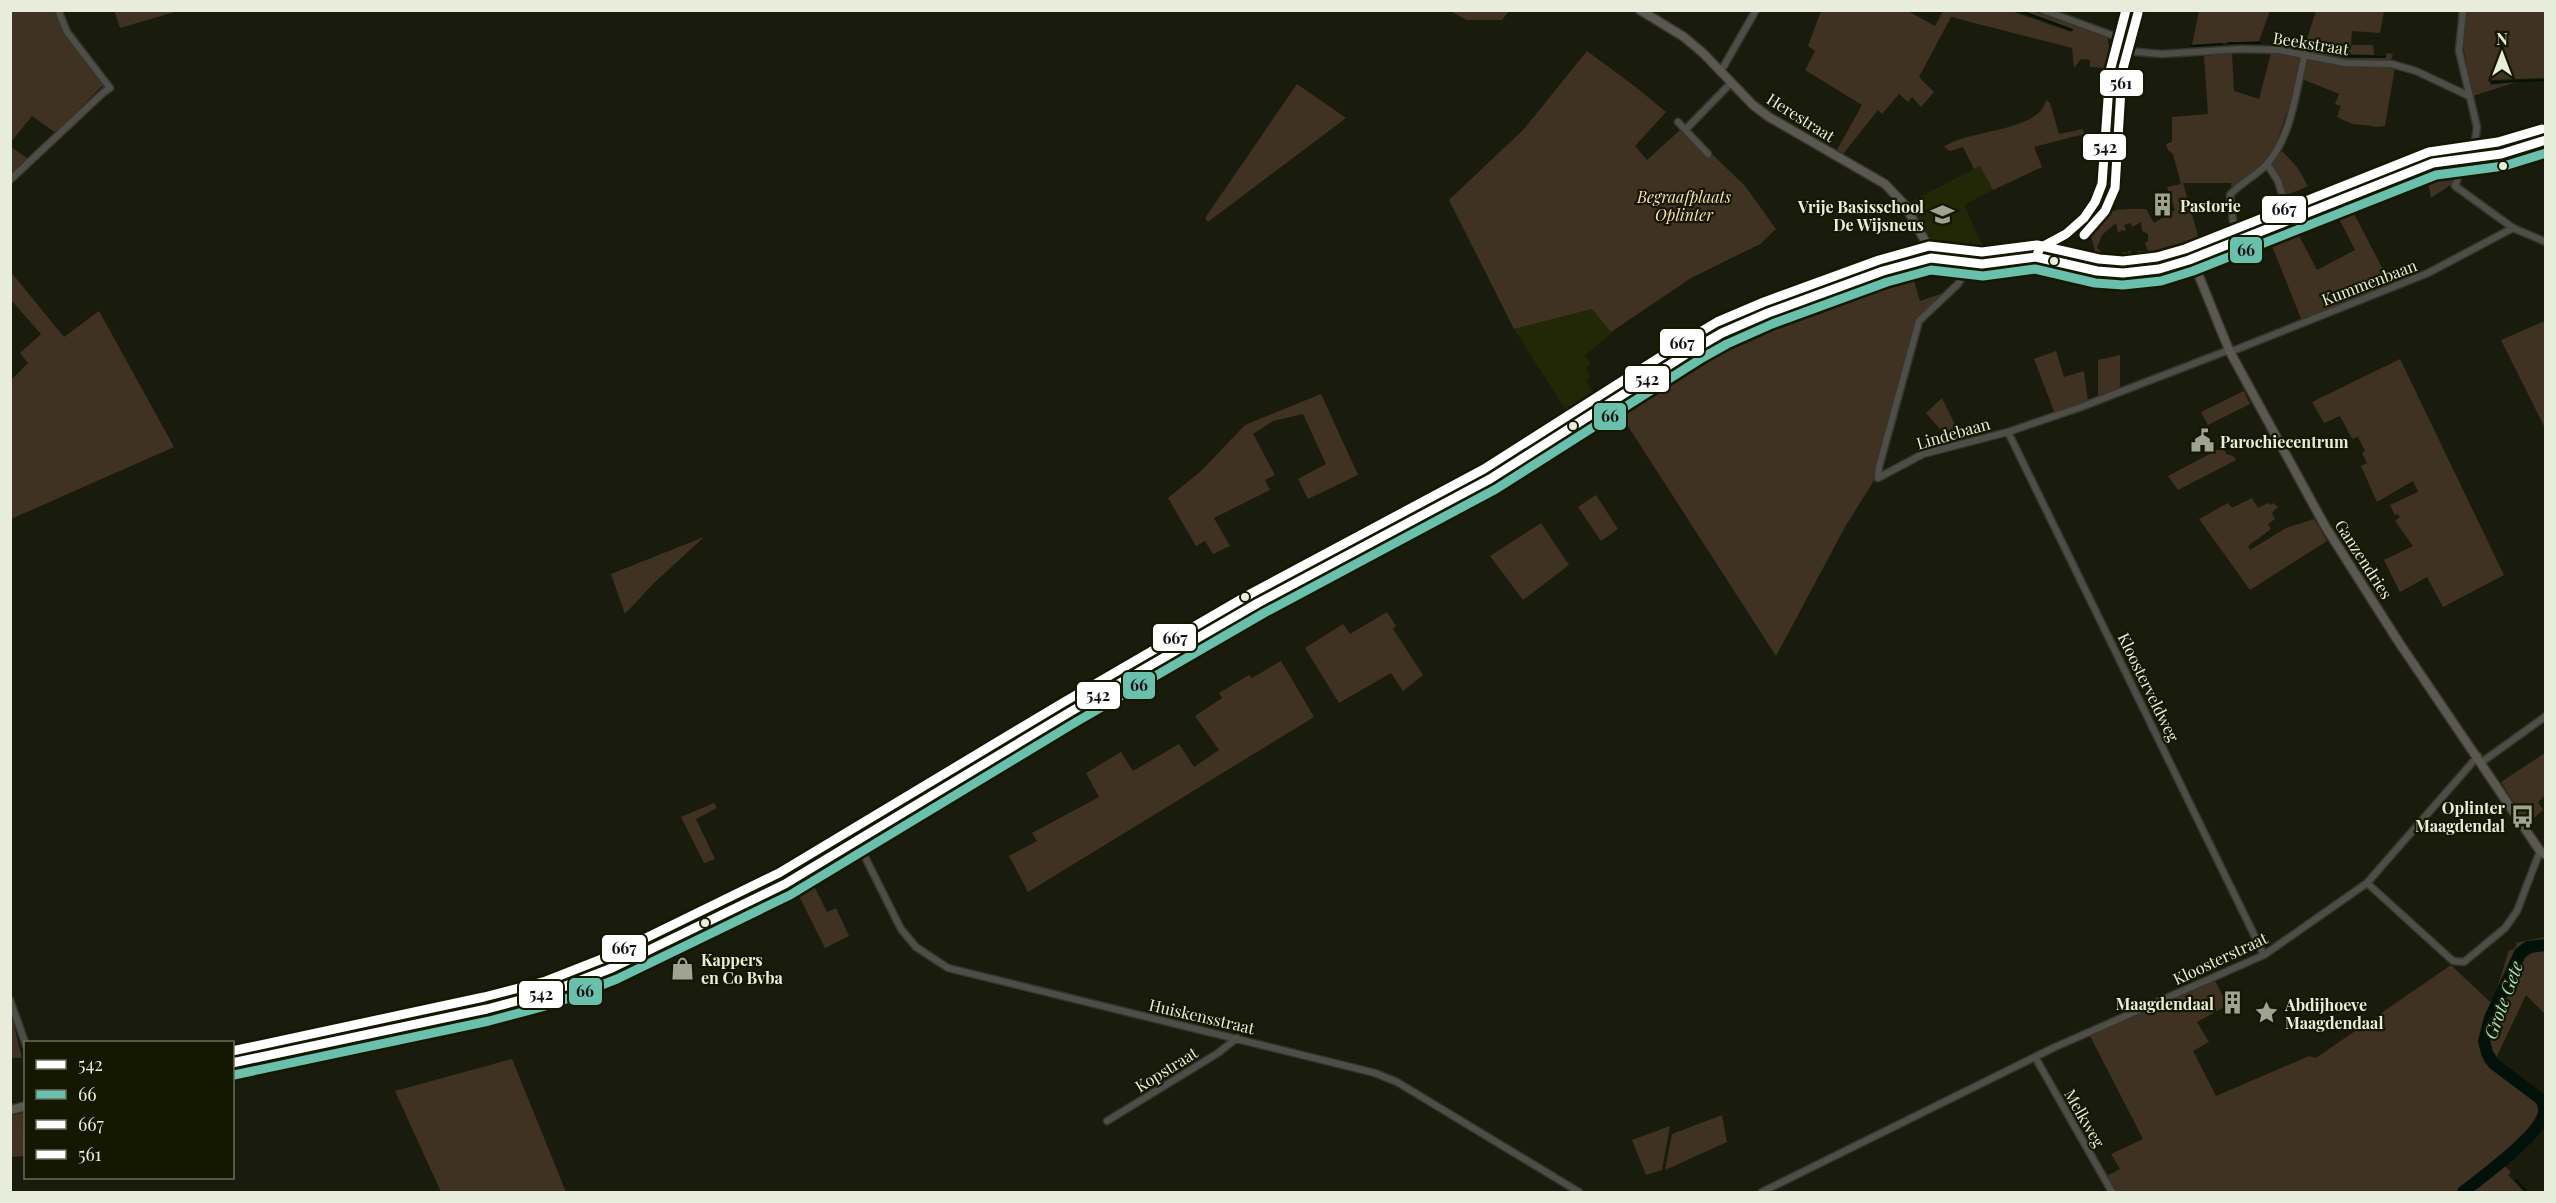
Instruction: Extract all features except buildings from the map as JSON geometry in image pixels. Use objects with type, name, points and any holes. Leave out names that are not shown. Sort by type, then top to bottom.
[{"type":"street","points":[[10,180],[110,88],[67,32],[58,10]]},
{"type":"street","name":"Herestraat","points":[[1640,10],[1684,37],[1769,117],[1870,174],[1895,193],[1931,251],[1931,258]]},
{"type":"street","points":[[1721,71],[1756,10]]},
{"type":"street","points":[[2043,10],[2117,37]]},
{"type":"street","points":[[2036,257],[2040,248],[2063,237],[2085,216],[2095,204],[2103,185],[2108,94],[2114,50],[2126,10]]},
{"type":"street","points":[[2463,10],[2459,51],[2477,127],[2474,148],[2456,182],[2457,188],[2513,228],[2546,242]]},
{"type":"street","name":"Beekstraat","points":[[2114,50],[2162,54],[2261,49],[2305,54],[2345,63],[2374,62],[2405,67],[2469,96]]},
{"type":"street","points":[[2239,239],[2233,221],[2230,195],[2267,164],[2286,129],[2305,54]]},
{"type":"street","points":[[1686,129],[1731,82]]},
{"type":"street","points":[[1678,122],[1708,154]]},
{"type":"street","points":[[234,1063],[487,1009],[550,992],[612,968],[785,884],[1070,712],[1258,603],[1490,479],[1722,333],[1768,313],[1882,271],[1931,258],[1996,264],[2036,257],[2097,271],[2123,273],[2159,269],[2192,259],[2422,166],[2468,157],[2501,154],[2546,140]]},
{"type":"street","points":[[2267,164],[2278,181],[2290,220]]},
{"type":"street","name":"Kummenbaan","points":[[2229,350],[2235,350],[2428,273],[2513,228]]},
{"type":"street","name":"Ganzendries","points":[[2192,259],[2229,350],[2301,486],[2398,641],[2543,853]]},
{"type":"street","name":"Lindebaan","points":[[1967,263],[1958,284],[1919,321],[1879,467],[1878,478],[1910,460],[1938,449],[2008,432],[2121,393],[2229,350]]},
{"type":"street","name":"Kloosterveldweg","points":[[2008,432],[2264,955]]},
{"type":"street","name":"Kloosterstraat","points":[[1762,1192],[2035,1057],[2264,955],[2367,883],[2480,759],[2546,717]]},
{"type":"street","name":"Huiskensstraat","points":[[857,841],[901,928],[916,947],[948,968],[1360,1068],[1387,1077],[1579,1192]]},
{"type":"street","points":[[2367,883],[2453,960],[2464,962],[2505,928],[2517,911],[2543,853]]},
{"type":"street","points":[[10,1000],[25,1041]]},
{"type":"street","name":"Kopstraat","points":[[1107,1121],[1218,1053],[1237,1038]]},
{"type":"street","name":"Melkweg","points":[[2035,1057],[2112,1192]]},
{"type":"shaded area","name":"Vrije Basisschool De Wijsneus","points":[[1980,166],[1993,190],[1964,205],[1987,255],[1971,259],[1939,252],[1908,203]]},
{"type":"shaded area","points":[[1592,309],[1612,333],[1585,355],[1591,364],[1586,368],[1591,377],[1586,381],[1600,402],[1572,420],[1514,329]]},
{"type":"green space","points":[[114,10],[178,10],[178,11],[120,28]]},
{"type":"green space","points":[[2199,10],[2270,11],[2259,41],[2192,45]]},
{"type":"green space","points":[[11,11],[53,11],[64,33],[103,85],[56,133],[32,116],[11,142]]},
{"type":"green space","points":[[1450,11],[1509,11],[1502,20],[1467,20]]},
{"type":"green space","points":[[1821,11],[1908,11],[1935,26],[1943,11],[2011,11],[2071,32],[2072,29],[2022,11],[2033,11],[2101,34],[2108,39],[2109,51],[2105,68],[2090,67],[2090,60],[2081,59],[2074,68],[2072,48],[1951,17],[1919,77],[1934,92],[1921,107],[1912,97],[1908,102],[1899,94],[1882,114],[1878,110],[1843,154],[1837,150],[1862,105],[1805,70],[1815,51],[1808,46]]},
{"type":"green space","points":[[2316,11],[2384,11],[2380,33],[2352,31],[2351,45],[2373,45],[2374,55],[2341,54],[2305,45]]},
{"type":"green space","points":[[2465,11],[2545,11],[2545,78],[2489,80],[2491,85],[2516,82],[2473,96],[2462,40]]},
{"type":"green space","points":[[2247,45],[2295,47],[2346,58],[2385,58],[2387,53],[2393,54],[2391,60],[2348,61],[2274,47],[2191,51],[2191,48]]},
{"type":"green space","name":"Begraafplaats Oplinter","points":[[1587,51],[1666,112],[1635,146],[1647,160],[1680,130],[1706,157],[1711,153],[1745,186],[1776,229],[1760,244],[1691,278],[1611,332],[1592,309],[1514,329],[1449,200],[1524,129]]},
{"type":"green space","points":[[2232,53],[2234,91],[2259,99],[2271,53],[2300,57],[2291,100],[2276,144],[2267,159],[2232,190],[2231,183],[2183,183],[2202,250],[2164,262],[2137,267],[2124,268],[2098,263],[2089,228],[2098,216],[2113,211],[2146,209],[2154,223],[2175,210],[2167,187],[2181,184],[2173,154],[2168,150],[2166,144],[2172,142],[2172,117],[2208,114],[2204,56]],"holes":[[[2141,222],[2142,231],[2148,234],[2148,241],[2145,243],[2148,251],[2138,251],[2138,255],[2132,256],[2130,250],[2127,253],[2123,252],[2125,261],[2107,257],[2097,248],[2102,235],[2116,223],[2118,233],[2122,230],[2126,231],[2124,225],[2131,223],[2132,227]]]},
{"type":"green space","points":[[2306,57],[2337,65],[2395,67],[2385,126],[2352,124],[2337,117],[2341,106],[2335,104],[2339,94],[2302,79]]},
{"type":"green space","points":[[1297,84],[1346,118],[1208,222],[1205,218]]},
{"type":"green space","points":[[2046,100],[2050,103],[2059,134],[2083,129],[2084,134],[2034,147],[2042,167],[1993,190],[1980,166],[1974,169],[1963,147],[1950,151],[1944,147],[1955,141],[2002,129],[2031,118],[2041,110]]},
{"type":"green space","points":[[10,146],[28,159],[10,176]]},
{"type":"green space","points":[[2282,151],[2297,167],[2308,186],[2285,196],[2271,164]]},
{"type":"green space","points":[[2456,164],[2458,169],[2452,184],[2431,198],[2426,169]]},
{"type":"green space","points":[[2348,202],[2391,285],[2302,321],[2270,241],[2297,232],[2317,270],[2355,250],[2334,209]]},
{"type":"green space","points":[[1910,269],[1920,301],[1946,292],[1916,322],[1873,482],[1845,527],[1776,656],[1615,406],[1736,334]]},
{"type":"green space","points":[[10,271],[64,337],[99,311],[174,447],[11,519],[11,380],[28,363],[20,353],[41,334],[11,300]]},
{"type":"green space","points":[[2545,321],[2545,428],[2501,340]]},
{"type":"green space","points":[[2056,351],[2064,377],[2084,371],[2088,402],[2055,414],[2034,359]]},
{"type":"green space","points":[[2120,355],[2120,391],[2098,398],[2098,360]]},
{"type":"green space","points":[[2400,359],[2504,575],[2443,607],[2427,577],[2400,592],[2384,560],[2413,546],[2395,521],[2400,517],[2398,514],[2395,515],[2390,505],[2418,492],[2413,481],[2377,502],[2361,466],[2367,463],[2362,453],[2365,451],[2358,437],[2352,439],[2340,416],[2324,423],[2312,402]]},
{"type":"green space","points":[[2244,391],[2250,404],[2208,425],[2201,412]]},
{"type":"green space","points":[[1321,394],[1358,475],[1308,499],[1298,479],[1326,464],[1303,414],[1273,421],[1253,434],[1275,475],[1265,480],[1270,490],[1214,518],[1230,546],[1213,554],[1205,541],[1196,546],[1168,498],[1201,471],[1245,425]]},
{"type":"green space","points":[[1942,398],[1963,441],[1952,443],[1926,413]]},
{"type":"green space","points":[[2223,447],[2226,454],[2233,456],[2236,460],[2178,490],[2168,476]]},
{"type":"green space","points":[[1596,495],[1618,529],[1601,541],[1578,507]]},
{"type":"green space","points":[[2252,498],[2258,508],[2268,503],[2270,505],[2273,503],[2278,507],[2272,513],[2275,519],[2268,524],[2271,529],[2248,546],[2250,550],[2286,528],[2314,519],[2327,541],[2250,590],[2199,519],[2228,503],[2232,508]]},
{"type":"green space","points":[[1541,523],[1569,565],[1523,600],[1490,556]]},
{"type":"green space","points":[[704,537],[654,583],[625,614],[611,574]]},
{"type":"green space","points":[[1387,612],[1396,626],[1393,629],[1423,675],[1403,691],[1391,673],[1339,703],[1305,648],[1343,624],[1350,634]]},
{"type":"green space","points":[[1281,661],[1314,717],[1028,892],[1009,856],[1037,841],[1032,833],[1099,797],[1086,773],[1121,752],[1133,771],[1179,744],[1194,767],[1219,750],[1195,716],[1222,698],[1219,693],[1249,675],[1252,678]]},
{"type":"green space","points":[[2545,753],[2545,795],[2538,802],[2543,810],[2527,824],[2501,782]]},
{"type":"green space","points":[[714,803],[717,808],[696,819],[715,859],[704,863],[681,817]]},
{"type":"green space","points":[[809,876],[827,912],[836,908],[849,936],[825,948],[793,884]]},
{"type":"green space","points":[[2545,937],[2545,941],[2525,944],[2516,951],[2495,994],[2509,950],[2513,950],[2517,945],[2515,943]]},
{"type":"green space","points":[[2545,949],[2545,1014],[2526,995],[2497,1056],[2499,1061],[2490,1050],[2490,1035],[2525,958],[2536,950]]},
{"type":"green space","points":[[2451,965],[2490,1002],[2493,999],[2484,1027],[2481,1043],[2482,1056],[2488,1066],[2539,1106],[2537,1116],[2518,1139],[2456,1192],[2115,1192],[2105,1177],[2120,1169],[2111,1154],[2143,1139],[2090,1036],[2215,981],[2228,1005],[2197,1022],[2209,1042],[2193,1051],[2216,1096],[2309,1056],[2316,1058]]},
{"type":"green space","points":[[10,1009],[22,1058],[11,1058]]},
{"type":"green space","points":[[512,1059],[566,1192],[441,1192],[395,1091]]},
{"type":"green space","points":[[23,1113],[24,1156],[11,1157],[11,1115]]},
{"type":"green space","points":[[1722,1115],[1727,1142],[1665,1170],[1672,1134]]},
{"type":"green space","points":[[1670,1126],[1662,1170],[1646,1175],[1632,1140]]},
{"type":"green space","points":[[2505,1166],[2511,1172],[2508,1175],[2524,1192],[2472,1192]]},
{"type":"waterway","points":[[2018,10],[2072,30]]},
{"type":"waterway","points":[[2228,43],[2260,43]]},
{"type":"waterway","points":[[2271,43],[2298,46]]},
{"type":"waterway","points":[[2191,46],[2222,44]]},
{"type":"waterway","points":[[2303,46],[2348,56],[2385,57]]},
{"type":"waterway","points":[[2491,82],[2546,80]]},
{"type":"waterway","name":"Grote Gete","points":[[2463,1192],[2522,1144],[2533,1133],[2544,1114],[2542,1100],[2494,1064],[2487,1053],[2484,1041],[2490,1018],[2520,953],[2528,947],[2546,945]]},
{"type":"waterway","points":[[2516,1180],[2527,1192]]},
{"type":"transit line","name":"542","points":[[2036,257],[2040,248],[2066,234],[2084,218],[2095,202],[2102,184],[2110,71],[2126,10]]},
{"type":"transit line","name":"561","points":[[2084,235],[2105,211],[2115,188],[2122,72],[2138,13]]},
{"type":"transit line","name":"667","points":[[234,1051],[484,997],[546,981],[607,957],[779,873],[1064,702],[1252,593],[1484,469],[1717,322],[1764,302],[1879,260],[1929,246],[1982,252],[2037,245],[2099,259],[2123,261],[2157,257],[2185,249],[2429,152],[2498,142],[2542,129]]},
{"type":"transit line","name":"542","points":[[234,1063],[487,1009],[550,992],[612,968],[785,884],[1070,712],[1258,603],[1490,479],[1696,348],[1722,333],[1768,313],[1883,271],[1931,258],[1982,264],[2036,257],[2097,271],[2123,273],[2159,269],[2189,260],[2433,163],[2501,154],[2546,140]]},
{"type":"transit line","name":"66","points":[[234,1075],[489,1021],[553,1004],[617,979],[790,895],[1076,722],[1264,613],[1496,489],[1702,358],[1772,324],[1887,282],[1931,270],[1983,276],[2035,269],[2095,283],[2123,285],[2161,281],[2193,271],[2436,175],[2504,166],[2546,153]]},
{"type":"place","name":"Pastorie","points":[[2162,205]]},
{"type":"place","name":"Vrije Basisschool De Wijsneus","points":[[1942,215]]},
{"type":"place","name":"Parochiecentrum","points":[[2202,441]]},
{"type":"place","name":"Oplinter Maagdendal","points":[[2523,816]]},
{"type":"place","name":"Kappers en Co Bvba","points":[[683,968]]},
{"type":"place","name":"Maagdendaal","points":[[2232,1003]]},
{"type":"place","name":"Abdijhoeve Maagdendaal","points":[[2267,1013]]}]
